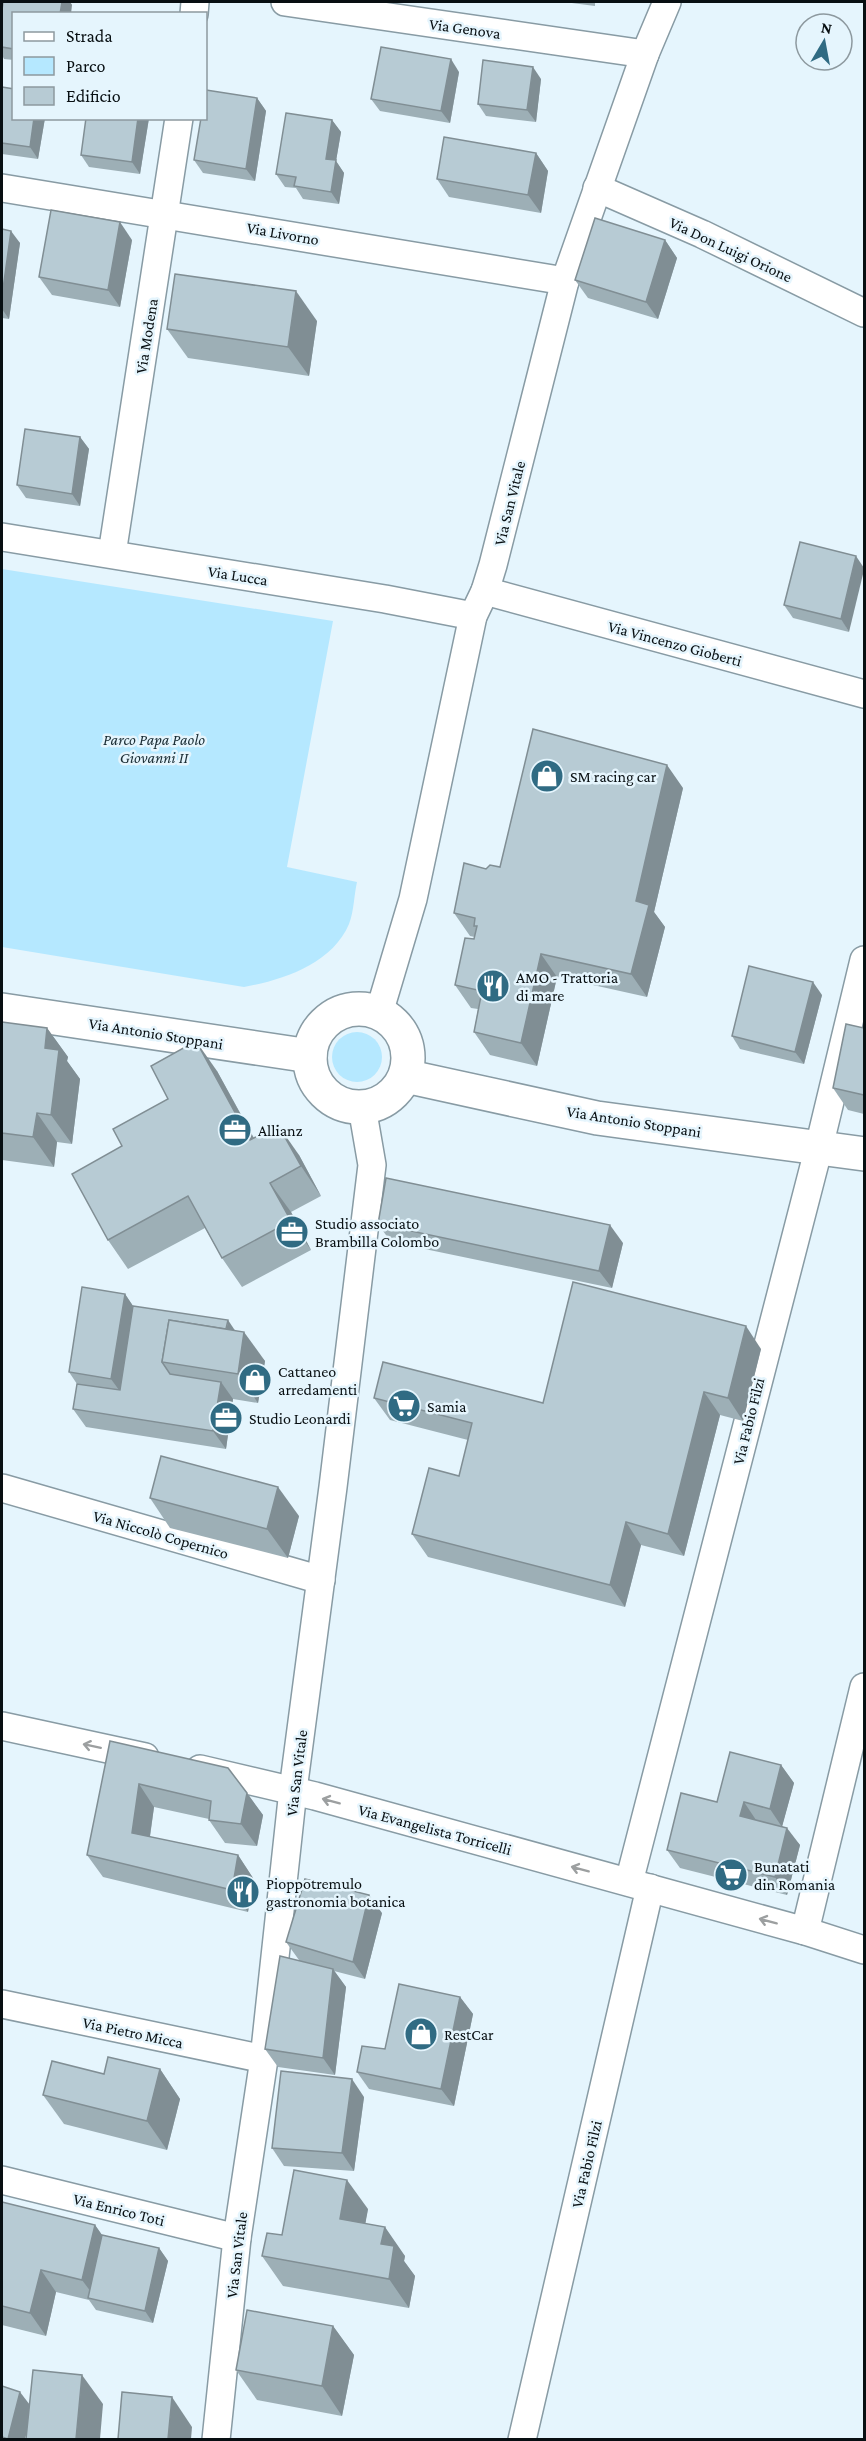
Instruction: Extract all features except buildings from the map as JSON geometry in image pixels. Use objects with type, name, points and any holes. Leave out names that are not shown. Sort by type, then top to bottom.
[{"type":"street","name":"Via Genova","points":[[285,2],[645,54]]},
{"type":"street","name":"Via San Vitale","points":[[379,1013],[412,899],[473,616],[485,591],[565,281],[645,54],[667,2]]},
{"type":"street","name":"Via Modena","points":[[112,554],[179,120]]},
{"type":"street","name":"Via Livorno","points":[[2,188],[166,213],[565,281]]},
{"type":"street","name":"Via Don Luigi Orione","points":[[597,188],[702,234],[864,313]]},
{"type":"street","name":"Via Lucca","points":[[2,537],[473,616]]},
{"type":"street","name":"Via Vincenzo Gioberti","points":[[485,591],[864,694]]},
{"type":"street","name":"Via Fabio Filzi","points":[[522,2439],[640,1885],[864,960]]},
{"type":"street","points":[[363,1009],[379,1013],[395,1025],[406,1042],[409,1056],[405,1076],[394,1093],[383,1101],[362,1107],[341,1104],[328,1096],[314,1078],[310,1056],[313,1040],[321,1026],[333,1016],[347,1010],[363,1009]]},
{"type":"street","name":"Via Antonio Stoppani","points":[[2,1010],[310,1056]]},
{"type":"street","name":"Via Antonio Stoppani","points":[[405,1076],[597,1118],[864,1154]]},
{"type":"street","name":"Via San Vitale","points":[[216,2439],[237,2238],[264,2059],[293,1790],[372,1165],[362,1107]]},
{"type":"street","name":"Via Niccolò Copernico","points":[[2,1488],[321,1580]]},
{"type":"street","points":[[805,1931],[864,1687]]},
{"type":"street","name":"Via Evangelista Torricelli","points":[[2,1726],[293,1790],[805,1931],[864,1950]]},
{"type":"street","name":"Via Pietro Micca","points":[[2,2004],[264,2059]]},
{"type":"street","name":"Via Enrico Toti","points":[[2,2180],[237,2238]]},
{"type":"green space","name":"Parco Papa Paolo Giovanni II","points":[[2,569],[333,621],[287,867],[357,882],[349,924],[331,950],[319,960],[290,975],[244,987],[2,947]]},
{"type":"green space","points":[[357,1032],[375,1039],[382,1057],[375,1075],[357,1082],[339,1075],[332,1057],[339,1039]]},
{"type":"place","name":"SM racing car","points":[[547,776]]},
{"type":"place","name":"AMO - Trattoria di mare","points":[[493,986]]},
{"type":"place","name":"Allianz","points":[[235,1130]]},
{"type":"place","name":"Studio associato Brambilla Colombo","points":[[292,1232]]},
{"type":"place","name":"Cattaneo arredamenti","points":[[255,1380]]},
{"type":"place","name":"Samia","points":[[404,1406]]},
{"type":"place","name":"Studio Leonardi","points":[[226,1418]]},
{"type":"place","name":"Bunatati din Romania","points":[[731,1875]]},
{"type":"place","name":"Pioppotremulo gastronomia botanica","points":[[243,1892]]},
{"type":"place","name":"RestCar","points":[[421,2034]]}]
